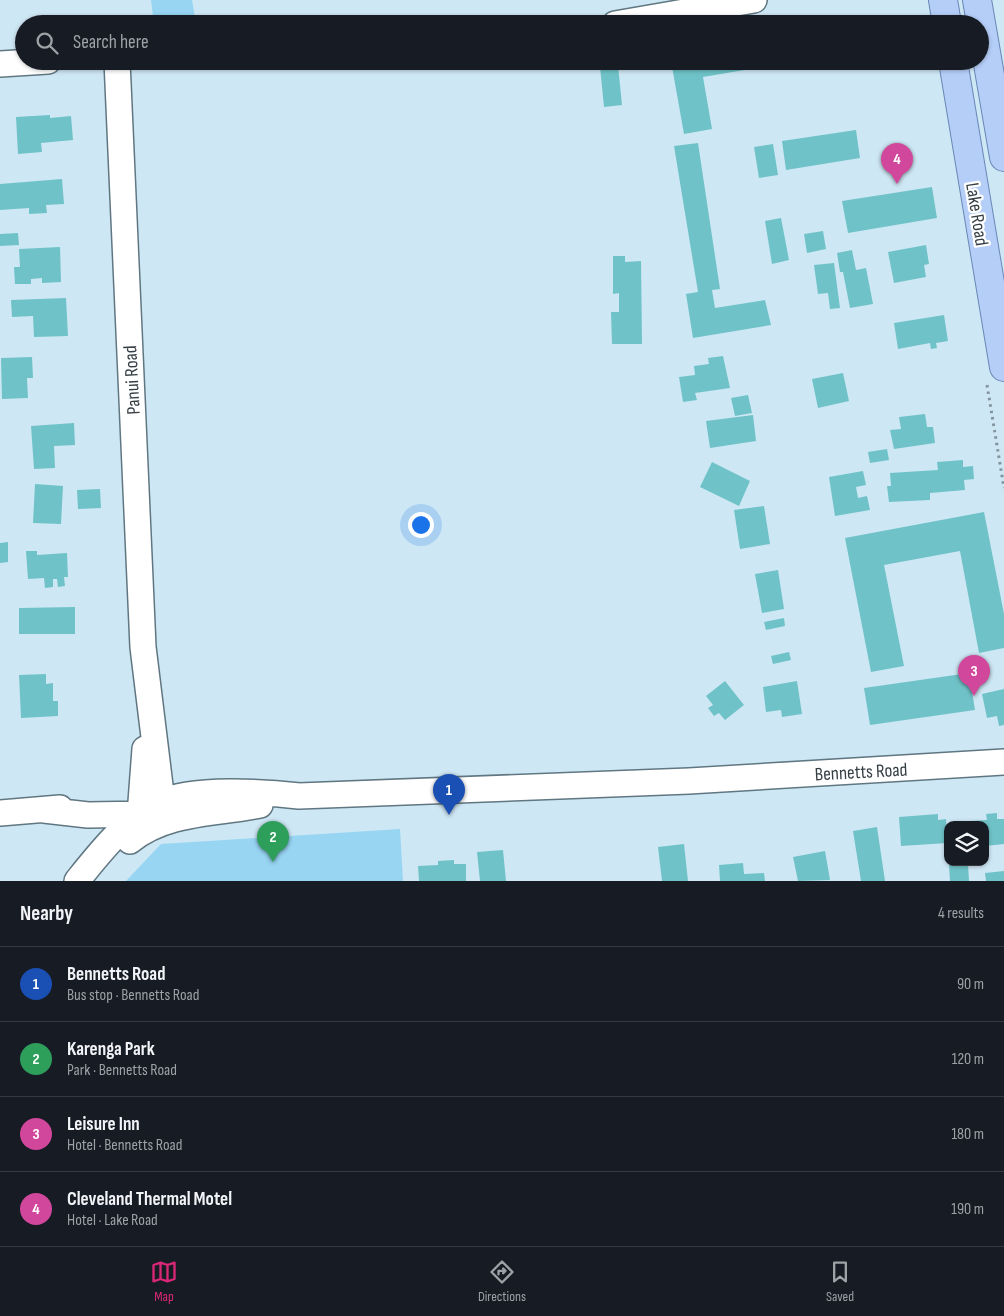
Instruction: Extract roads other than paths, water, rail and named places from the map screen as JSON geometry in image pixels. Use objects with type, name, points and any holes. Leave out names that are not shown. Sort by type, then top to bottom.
[{"type":"main road","points":[[943,0],[946,15]]},
{"type":"main road","points":[[978,0],[980,15]]},
{"type":"main road","points":[[989,66],[1004,157]]},
{"type":"main road","name":"Lake Road","points":[[955,70],[998,300],[1004,367]]},
{"type":"street","points":[[668,15],[754,0]]},
{"type":"street","points":[[0,64],[15,63]]},
{"type":"street","name":"Panui Road","points":[[117,70],[142,638],[148,699],[146,815]]},
{"type":"street","name":"Bennetts Road","points":[[44,810],[88,815],[146,815],[187,796],[256,791],[299,796],[688,781],[1004,762]]},
{"type":"street","name":"Bennetts Road","points":[[0,813],[113,802],[146,815],[152,826],[299,796]]},
{"type":"street","points":[[88,815],[97,824],[103,835],[102,850]]},
{"type":"street","points":[[77,881],[117,834],[146,815]]},
{"type":"street","points":[[85,881],[146,815]]},
{"type":"place","name":"Cleveland Thermal Motel","points":[[897,184]]},
{"type":"place","name":"Leisure Inn","points":[[974,696]]},
{"type":"place","name":"Bennetts Road","points":[[449,815]]},
{"type":"place","name":"Karenga Park","points":[[273,862]]}]
